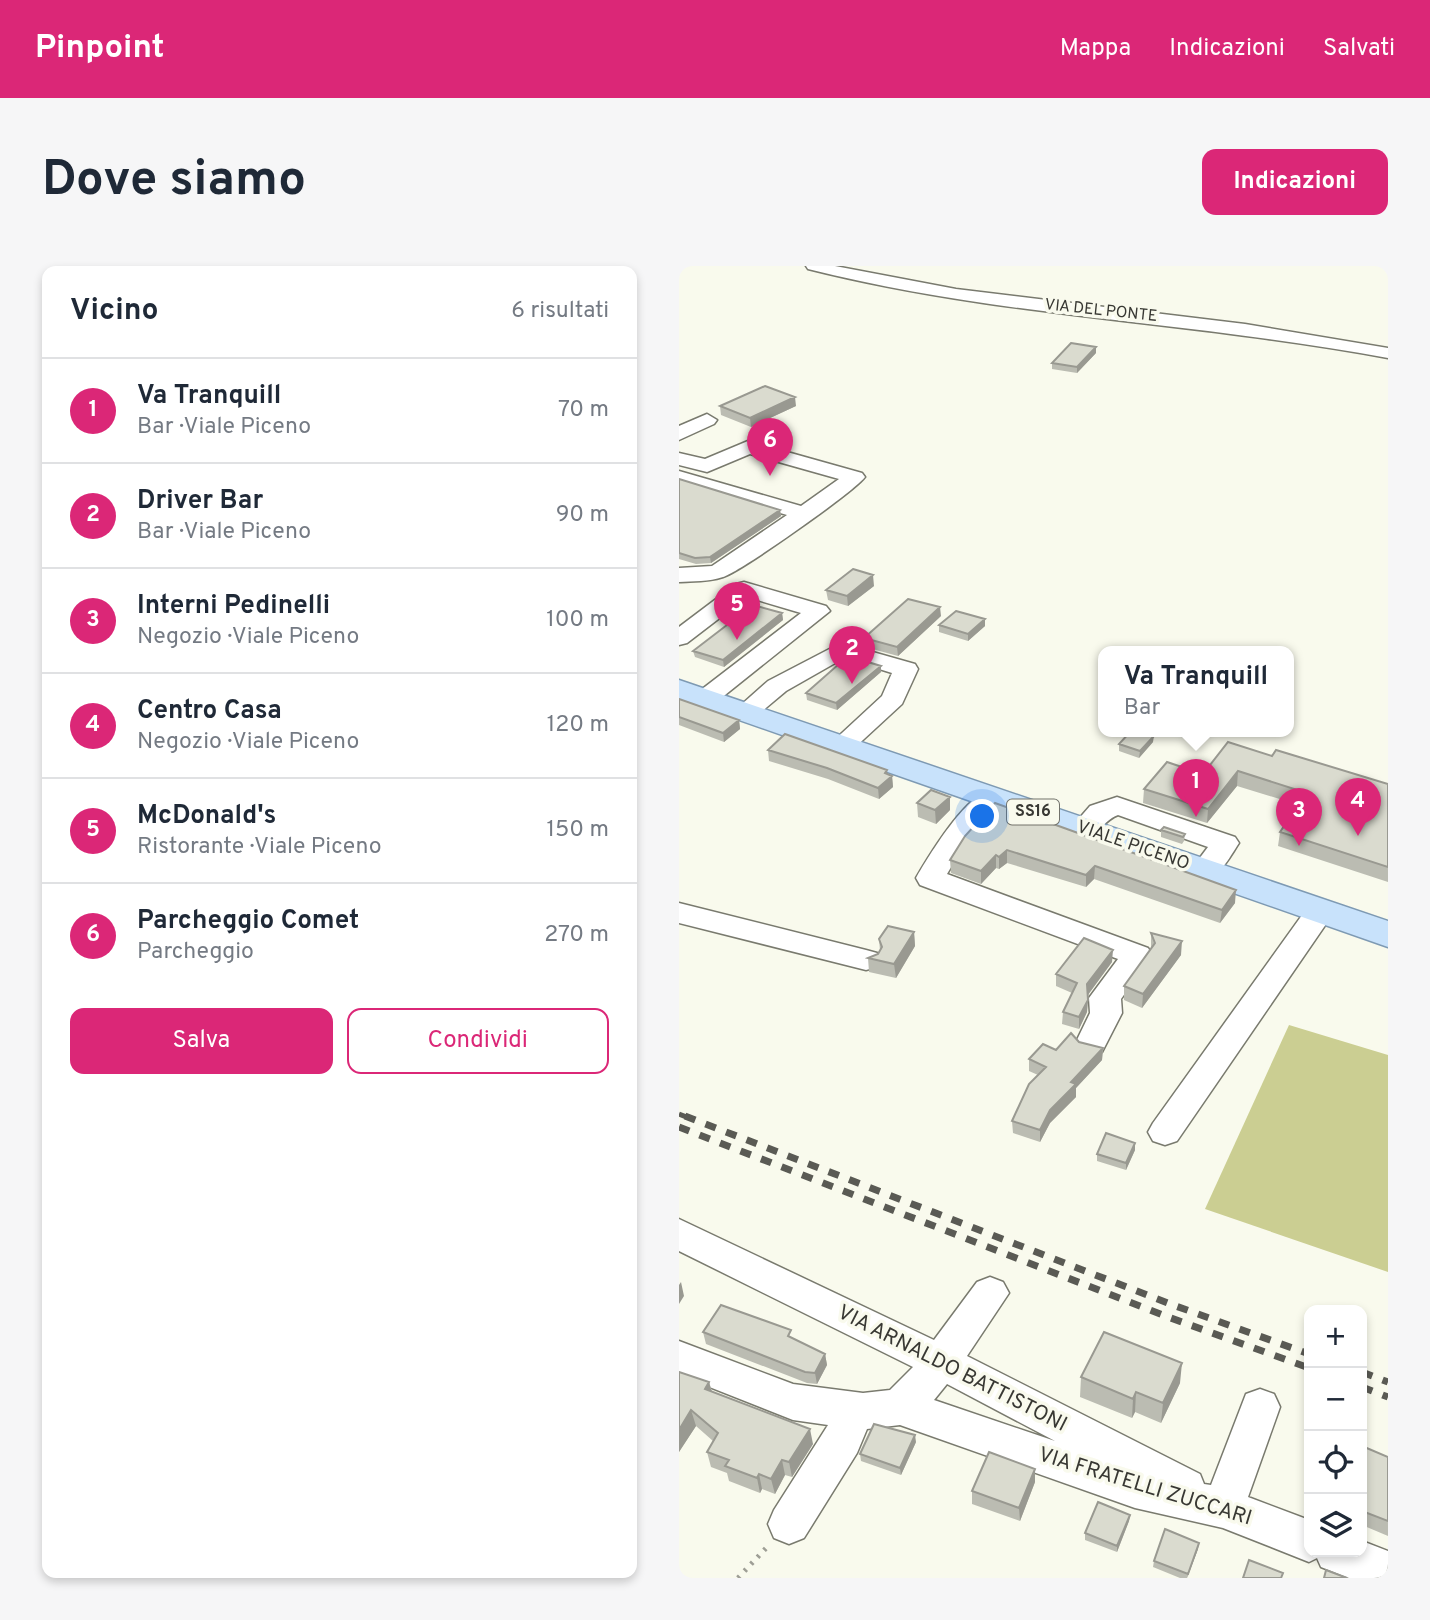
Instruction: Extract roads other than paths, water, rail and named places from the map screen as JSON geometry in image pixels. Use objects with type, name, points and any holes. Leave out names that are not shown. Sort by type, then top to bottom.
[{"type":"main road","name":"VIALE PICENO","points":[[693,694],[992,797],[1092,820],[1211,862],[1320,911],[1388,934]]},
{"type":"street","name":"VIA DEL PONTE","points":[[814,266],[944,295],[1277,332],[1388,353]]},
{"type":"street","points":[[679,434],[707,419]]},
{"type":"street","points":[[679,459],[707,466],[748,447],[855,477],[806,514],[717,572],[679,575]]},
{"type":"street","points":[[679,477],[806,514]]},
{"type":"street","points":[[679,640],[744,589],[818,611],[756,662],[693,694]]},
{"type":"street","points":[[746,712],[777,686],[841,650],[906,669],[893,699],[842,745]]},
{"type":"street","points":[[992,797],[953,840],[930,877],[1137,956],[1105,998],[1106,1013],[1091,1044]]},
{"type":"street","points":[[1092,820],[1174,837],[1211,862]]},
{"type":"street","points":[[1165,1132],[1320,911]]},
{"type":"street","points":[[679,912],[866,960]]},
{"type":"street","name":"VIA ARNALDO BATTISTONI","points":[[679,1234],[939,1361],[1223,1508]]},
{"type":"street","points":[[900,1407],[925,1382],[990,1293]]},
{"type":"street","name":"VIA FRATELLI ZUCCARI","points":[[679,1358],[793,1402],[854,1410],[900,1407],[1135,1488],[1223,1508],[1304,1539]]},
{"type":"street","points":[[1223,1508],[1260,1407]]},
{"type":"street","points":[[789,1524],[843,1440],[854,1410]]},
{"type":"street","points":[[1349,1557],[1388,1572]]},
{"type":"railway","points":[[679,1114],[689,1118]]},
{"type":"railway","points":[[685,1116],[1173,1305],[1304,1352]]},
{"type":"railway","points":[[679,1127],[1168,1317],[1304,1366]]},
{"type":"railway","points":[[1367,1374],[1388,1382]]},
{"type":"railway","points":[[1367,1389],[1388,1397]]},
{"type":"place","name":"Parcheggio Comet","points":[[770,476]]},
{"type":"place","name":"McDonald's","points":[[737,640]]},
{"type":"place","name":"Driver Bar","points":[[852,684]]},
{"type":"place","name":"Va Tranquill","points":[[1196,817]]},
{"type":"place","name":"Centro Casa","points":[[1358,836]]},
{"type":"place","name":"Interni Pedinelli","points":[[1299,846]]}]
